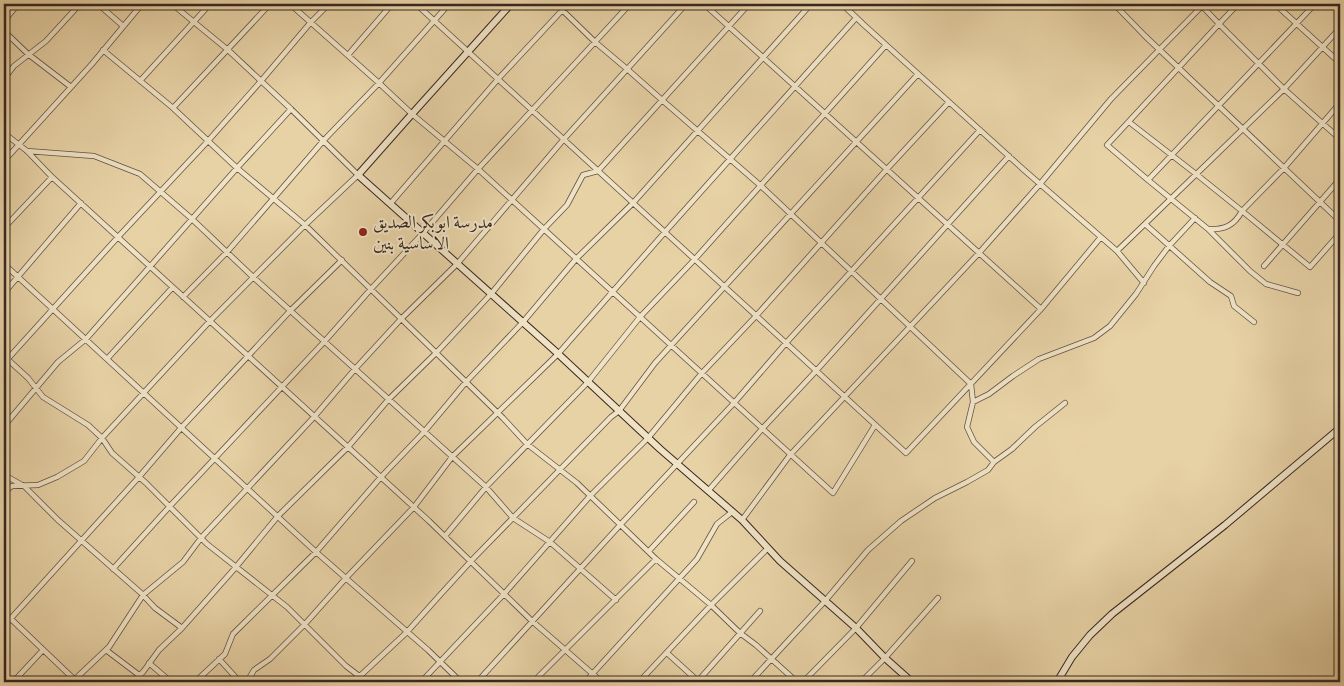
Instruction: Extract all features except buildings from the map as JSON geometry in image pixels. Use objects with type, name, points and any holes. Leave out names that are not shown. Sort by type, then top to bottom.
[{"type":"street","points":[[4,21],[18,4]]},
{"type":"street","points":[[4,79],[14,66],[46,41],[80,4]]},
{"type":"street","points":[[98,4],[123,26]]},
{"type":"street","points":[[4,161],[142,4]]},
{"type":"street","points":[[172,4],[228,50],[324,140],[358,175],[523,322],[648,438],[742,520],[768,548],[912,682]]},
{"type":"street","points":[[140,81],[210,4]]},
{"type":"street","points":[[173,108],[270,4]]},
{"type":"street","points":[[290,4],[380,83],[412,114],[478,169],[832,493],[875,425]]},
{"type":"street","points":[[329,4],[311,22],[262,81],[208,141],[5,359],[28,378],[43,397],[88,425],[102,438],[112,453],[202,538],[287,607],[346,666],[367,682]]},
{"type":"street","points":[[348,55],[392,4]]},
{"type":"street","points":[[416,4],[499,78],[906,454],[1041,308],[1101,237]]},
{"type":"street","points":[[183,297],[227,252],[324,140],[380,83],[449,4]]},
{"type":"street","points":[[4,492],[12,486],[38,485],[57,477],[84,461],[102,438],[209,322],[305,225],[358,175],[511,4]]},
{"type":"street","points":[[556,4],[595,42],[761,186],[971,384],[973,402],[967,427],[974,442],[994,462]]},
{"type":"street","points":[[390,204],[499,78],[568,4]]},
{"type":"street","points":[[113,569],[324,342],[478,169],[630,4]]},
{"type":"street","points":[[4,614],[75,681],[110,647],[143,595],[182,562],[401,318],[457,264],[564,139],[686,4]]},
{"type":"street","points":[[704,4],[1041,308]]},
{"type":"street","points":[[132,682],[236,567],[278,516],[348,447],[388,400],[436,353],[491,294],[567,205],[583,175],[598,171],[749,4]]},
{"type":"street","points":[[194,682],[225,654],[233,634],[316,552],[381,477],[424,432],[466,382],[523,322],[576,259],[634,203],[811,4]]},
{"type":"street","points":[[842,4],[1040,184],[1117,251],[1144,283]]},
{"type":"street","points":[[1114,4],[1159,50],[1340,221]]},
{"type":"street","points":[[1238,4],[1107,145],[1208,229],[1250,271],[1266,284],[1298,293]]},
{"type":"street","points":[[1275,4],[1340,63]]},
{"type":"street","points":[[1148,180],[1315,4]]},
{"type":"street","points":[[742,520],[790,455],[979,253],[1111,99],[1203,5],[1219,24],[1284,89],[1340,139]]},
{"type":"street","points":[[248,682],[254,670],[270,659],[305,624],[414,507],[452,458],[558,354],[664,232],[856,18]]},
{"type":"street","points":[[1117,251],[1284,89],[1340,28]]},
{"type":"street","points":[[4,31],[28,54],[71,87]]},
{"type":"street","points":[[445,536],[486,487],[588,382],[640,317],[761,186],[886,45]]},
{"type":"street","points":[[103,50],[173,108],[237,168],[305,225],[497,412],[527,444],[590,496],[656,559],[711,605],[796,682]]},
{"type":"street","points":[[357,682],[360,676],[407,632],[471,561],[619,411],[656,363],[918,74]]},
{"type":"street","points":[[421,682],[504,594],[590,496],[648,438],[702,373],[756,316],[949,102]]},
{"type":"street","points":[[1208,229],[1220,229],[1238,219],[1242,211],[1284,168],[1340,103]]},
{"type":"street","points":[[4,426],[58,362],[86,339],[291,109]]},
{"type":"street","points":[[1129,122],[1310,267],[1340,233]]},
{"type":"street","points":[[477,682],[620,524],[734,403],[980,130]]},
{"type":"street","points":[[4,133],[27,151],[52,177],[172,288],[414,507],[532,621],[602,682]]},
{"type":"street","points":[[27,151],[94,156],[140,174],[192,219],[324,342],[486,487],[513,518],[550,542],[616,600]]},
{"type":"street","points":[[708,491],[1009,156]]},
{"type":"street","points":[[4,228],[52,177]]},
{"type":"street","points":[[1264,266],[1340,179]]},
{"type":"street","points":[[4,293],[81,203]]},
{"type":"street","points":[[973,402],[989,394],[1039,359],[1094,338],[1110,326],[1144,283],[1169,246],[1195,218]]},
{"type":"street","points":[[1145,224],[1210,282],[1231,296],[1234,306],[1254,322]]},
{"type":"street","points":[[4,626],[181,428],[290,311],[342,260]]},
{"type":"street","points":[[4,264],[316,552],[461,682]]},
{"type":"street","points":[[107,359],[172,288]]},
{"type":"street","points":[[750,682],[825,602],[868,550],[901,521],[935,498],[988,470],[994,462],[1012,449],[1065,402]]},
{"type":"street","points":[[1057,682],[1072,657],[1112,614],[1225,525],[1340,428]]},
{"type":"street","points":[[4,473],[24,486],[58,520],[143,595],[155,608],[182,628]]},
{"type":"street","points":[[648,551],[694,502]]},
{"type":"street","points":[[585,682],[697,559],[717,524],[732,512]]},
{"type":"street","points":[[639,682],[711,605],[768,548]]},
{"type":"street","points":[[533,682],[656,559]]},
{"type":"street","points":[[804,682],[856,628],[912,561]]},
{"type":"street","points":[[861,682],[938,598]]},
{"type":"street","points":[[667,653],[698,682],[760,611]]},
{"type":"street","points":[[13,682],[43,650]]},
{"type":"street","points":[[106,650],[139,675]]},
{"type":"street","points":[[219,659],[240,682]]},
{"type":"street","points":[[149,663],[171,682]]},
{"type":"place","name":"مدرسة ابوبكر الصديق الاساسية بنين","points":[[363,232]]}]
